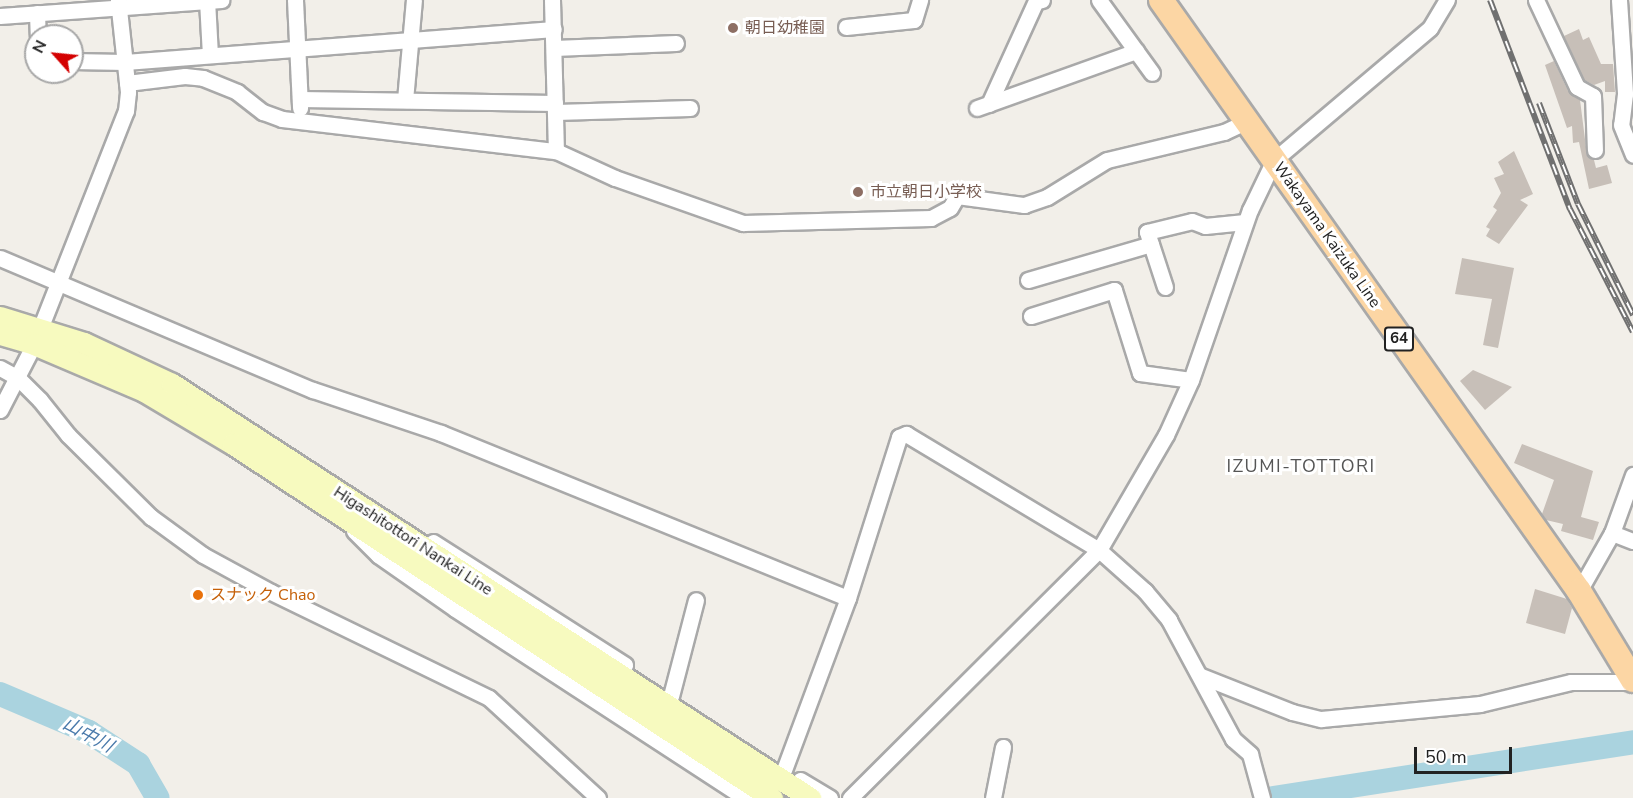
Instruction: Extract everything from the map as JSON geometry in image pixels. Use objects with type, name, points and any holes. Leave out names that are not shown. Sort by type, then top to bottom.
[{"type":"main road","name":"Wakayama Kaizuka Line","points":[[1161,0],[1579,591],[1633,681]]},
{"type":"main road","name":"Higashitottori Nankai Line","points":[[0,316],[144,391],[711,748],[810,798]]},
{"type":"main road","name":"Higashitottori Nankai Line","points":[[0,334],[37,336],[116,356],[172,384],[365,510],[711,748],[772,798]]},
{"type":"street","points":[[0,16],[118,3],[212,0],[210,56]]},
{"type":"street","points":[[295,0],[299,48],[299,120]]},
{"type":"street","points":[[405,100],[414,0]]},
{"type":"street","points":[[552,0],[556,151]]},
{"type":"street","points":[[846,27],[914,20],[920,0]]},
{"type":"street","points":[[1042,0],[1036,1],[983,106],[1136,51]]},
{"type":"street","points":[[1100,0],[1152,73]]},
{"type":"street","points":[[850,798],[1099,550],[1166,435],[1191,380],[1245,222],[1274,160],[1430,28],[1447,0]]},
{"type":"street","points":[[1536,0],[1577,87],[1593,96],[1595,150]]},
{"type":"street","points":[[1619,0],[1625,94],[1621,125],[1633,155]]},
{"type":"street","points":[[0,410],[37,336],[126,111],[127,83],[118,3]]},
{"type":"street","points":[[36,13],[37,24]]},
{"type":"street","points":[[84,61],[125,62],[554,29]]},
{"type":"street","points":[[554,48],[676,44]]},
{"type":"street","points":[[127,83],[185,76],[203,78],[237,92],[263,112],[299,120],[556,151],[615,178],[742,223],[932,218],[950,208],[957,196],[1024,205],[1047,197],[1107,160],[1224,132],[1248,121]]},
{"type":"street","points":[[300,99],[405,100],[556,108],[690,108]]},
{"type":"street","points":[[1166,287],[1148,232],[1192,220],[1206,226],[1245,222]]},
{"type":"street","points":[[1028,280],[1151,244]]},
{"type":"street","points":[[0,258],[313,390],[441,433],[848,598]]},
{"type":"street","points":[[1031,316],[1114,290],[1140,373],[1191,380]]},
{"type":"street","points":[[0,368],[18,378],[68,435],[151,517],[203,555],[291,603],[489,698],[598,798]]},
{"type":"street","points":[[784,770],[848,598],[899,437],[906,434],[1099,550],[1145,591],[1170,620],[1233,739],[1250,754],[1260,791]]},
{"type":"street","points":[[1579,591],[1612,533],[1620,491],[1633,475]]},
{"type":"street","points":[[329,507],[388,562],[606,710],[745,798]]},
{"type":"street","points":[[365,510],[474,565],[830,798]]},
{"type":"street","points":[[1612,533],[1633,541]]},
{"type":"street","points":[[671,696],[696,600]]},
{"type":"street","points":[[1201,676],[1292,712],[1321,719],[1480,704],[1571,682],[1633,681]]},
{"type":"street","points":[[993,798],[1003,747]]},
{"type":"building","points":[[1579,29],[1583,40],[1589,37],[1601,64],[1613,64],[1615,92],[1605,92],[1605,81],[1594,85],[1584,80],[1564,36]]},
{"type":"building","points":[[1554,61],[1568,91],[1580,100],[1587,155],[1594,160],[1596,168],[1607,165],[1612,183],[1589,189],[1579,142],[1573,143],[1572,126],[1567,128],[1545,65]]},
{"type":"building","points":[[1514,151],[1533,194],[1520,200],[1528,205],[1499,244],[1486,236],[1490,229],[1486,227],[1497,210],[1493,207],[1501,193],[1494,178],[1504,174],[1498,162]]},
{"type":"building","points":[[1462,258],[1514,268],[1498,348],[1483,345],[1492,299],[1455,294]]},
{"type":"building","points":[[1473,370],[1512,387],[1485,410],[1460,381]]},
{"type":"building","points":[[1522,444],[1593,471],[1581,517],[1599,522],[1593,540],[1561,531],[1563,524],[1546,520],[1542,514],[1554,480],[1514,463]]},
{"type":"building","points":[[1535,589],[1567,599],[1572,608],[1565,634],[1526,623]]},
{"type":"waterway","name":"山中川","points":[[0,694],[89,732],[138,764],[158,798]]},
{"type":"waterway","name":"山中川","points":[[1273,798],[1633,742]]},
{"type":"railway","points":[[1490,0],[1570,209],[1633,332]]},
{"type":"railway","points":[[1539,103],[1578,204],[1633,315]]},
{"type":"place","name":"朝日幼稚園","points":[[733,28]]},
{"type":"place","name":"市立朝日小学校","points":[[858,192]]},
{"type":"place","name":"スナック Chao","points":[[198,595]]},
{"type":"district","name":"IZUMI-TOTTORI","points":[[1301,466]]}]
